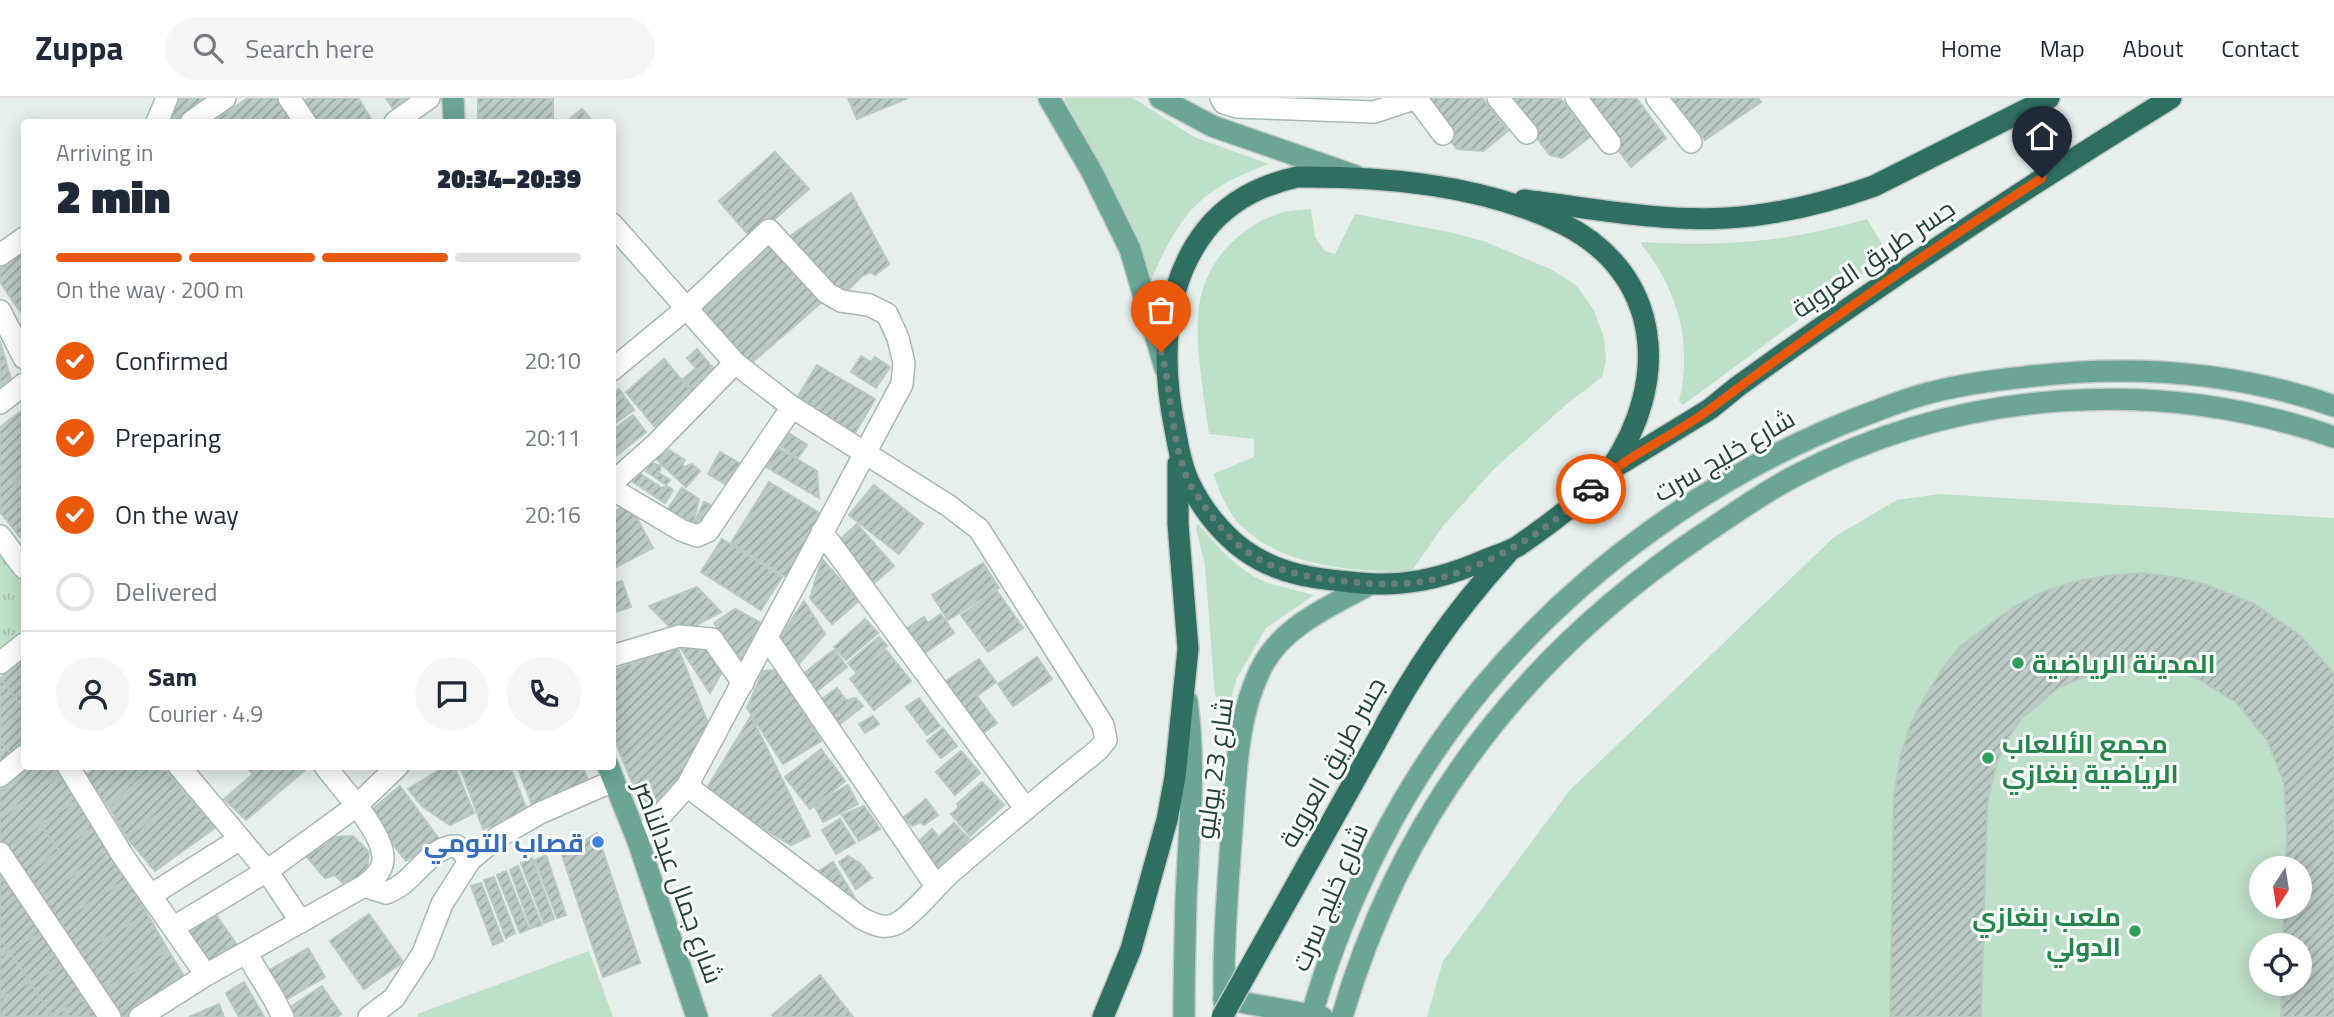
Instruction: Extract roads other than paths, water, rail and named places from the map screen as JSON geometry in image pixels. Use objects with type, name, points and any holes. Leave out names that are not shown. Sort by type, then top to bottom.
[{"type":"highway","points":[[1478,194],[1532,211],[1576,232],[1603,252],[1617,267],[1640,303],[1649,341],[1648,380],[1639,416],[1611,470],[1568,511],[1512,549],[1437,578],[1415,583],[1370,584],[1310,578],[1274,567],[1241,548],[1213,520],[1189,483],[1171,411],[1166,340],[1171,306],[1194,248],[1218,216],[1247,195],[1279,181],[1297,177],[1358,177],[1664,217],[1726,218],[1787,211],[1846,197],[1874,186],[2049,98]]},
{"type":"highway","name":"جسر طريق العروبة","points":[[1611,470],[1710,409],[1779,356],[1921,258],[2031,185],[2171,98]]},
{"type":"highway","points":[[1103,1017],[1131,949],[1167,820],[1175,777],[1188,649],[1178,524],[1179,448]]},
{"type":"highway","name":"جسر طريق العروبة","points":[[1224,1011],[1403,691],[1472,594],[1512,549]]},
{"type":"main road","points":[[453,98],[454,119]]},
{"type":"main road","points":[[1049,98],[1092,172],[1130,249],[1168,376]]},
{"type":"main road","points":[[1160,98],[1212,126],[1358,177]]},
{"type":"main road","name":"شارع خليج سرت","points":[[1315,1016],[1338,939],[1368,867],[1397,812],[1443,740],[1483,687],[1578,589],[1645,535],[1699,498],[1762,462],[1830,429],[1933,392],[1994,380],[2113,369],[2175,371],[2240,380],[2298,393],[2334,406]]},
{"type":"main road","name":"شارع خليج سرت","points":[[1342,1017],[1369,939],[1392,885],[1460,768],[1508,705],[1552,657],[1602,610],[1665,561],[1753,501],[1797,475],[1849,451],[1905,430],[1960,414],[2069,400],[2129,399],[2195,404],[2274,419],[2334,437]]},
{"type":"main road","name":"شارع 23 يوليو","points":[[1224,1011],[1226,912],[1235,793],[1241,737],[1251,693],[1265,661],[1288,634],[1318,613],[1370,584]]},
{"type":"main road","name":"شارع 23 يوليو","points":[[1184,1017],[1186,899],[1192,799],[1190,727],[1185,688]]},
{"type":"main road","name":"شارع جمال عبدالناصر","points":[[610,774],[638,841],[697,1017]]},
{"type":"main road","points":[[1224,1011],[1315,1016]]},
{"type":"street","points":[[158,119],[167,98]]},
{"type":"street","points":[[195,119],[225,98]]},
{"type":"street","points":[[289,98],[303,119]]},
{"type":"street","points":[[400,119],[429,98]]},
{"type":"street","points":[[1221,98],[1224,103],[1237,107],[1308,104],[1374,111],[1416,98],[1443,134]]},
{"type":"street","points":[[1498,98],[1527,134]]},
{"type":"street","points":[[1576,98],[1610,143]]},
{"type":"street","points":[[1657,98],[1690,142]]},
{"type":"street","points":[[616,367],[687,308],[769,230],[827,293],[841,301],[869,305],[887,314],[898,338],[904,363],[902,384],[687,786],[638,841]]},
{"type":"street","points":[[616,231],[735,363],[792,407],[949,506],[979,528],[1103,725],[1105,740],[1098,750],[1025,808],[936,886],[900,922],[888,927],[874,926],[687,786]]},
{"type":"street","points":[[0,255],[21,240]]},
{"type":"street","points":[[0,311],[21,352]]},
{"type":"street","points":[[616,479],[656,444],[735,363]]},
{"type":"street","points":[[0,403],[21,386]]},
{"type":"street","points":[[616,491],[681,530],[697,536],[708,531],[792,407]]},
{"type":"street","points":[[822,532],[1025,808]]},
{"type":"street","points":[[0,536],[21,564]]},
{"type":"street","points":[[616,655],[679,636],[712,639],[743,683]]},
{"type":"street","points":[[767,638],[936,886]]},
{"type":"street","points":[[0,663],[21,646]]},
{"type":"street","points":[[0,776],[21,758]]},
{"type":"street","points":[[70,770],[123,856],[206,975]]},
{"type":"street","points":[[182,770],[267,871],[301,922]]},
{"type":"street","points":[[140,1017],[206,975],[364,886],[378,874],[383,861],[375,833],[328,770]]},
{"type":"street","points":[[174,927],[267,871],[355,807],[394,770]]},
{"type":"street","points":[[369,1017],[394,998],[423,953],[442,904],[470,860],[498,837],[610,774]]},
{"type":"street","points":[[151,895],[240,839]]},
{"type":"street","points":[[364,886],[386,894],[402,884],[429,858],[450,845],[457,846],[470,860]]},
{"type":"street","points":[[0,853],[110,1017]]},
{"type":"street","points":[[246,953],[283,1017]]},
{"type":"place","name":"المدينة الرياضية","points":[[2018,663]]},
{"type":"place","name":"مجمع الأللعاب الرياضية بنغازي","points":[[1988,758]]},
{"type":"place","name":"قصاب التومي","points":[[598,842]]},
{"type":"place","name":"ملعب بنغازي الدولي","points":[[2135,931]]}]
